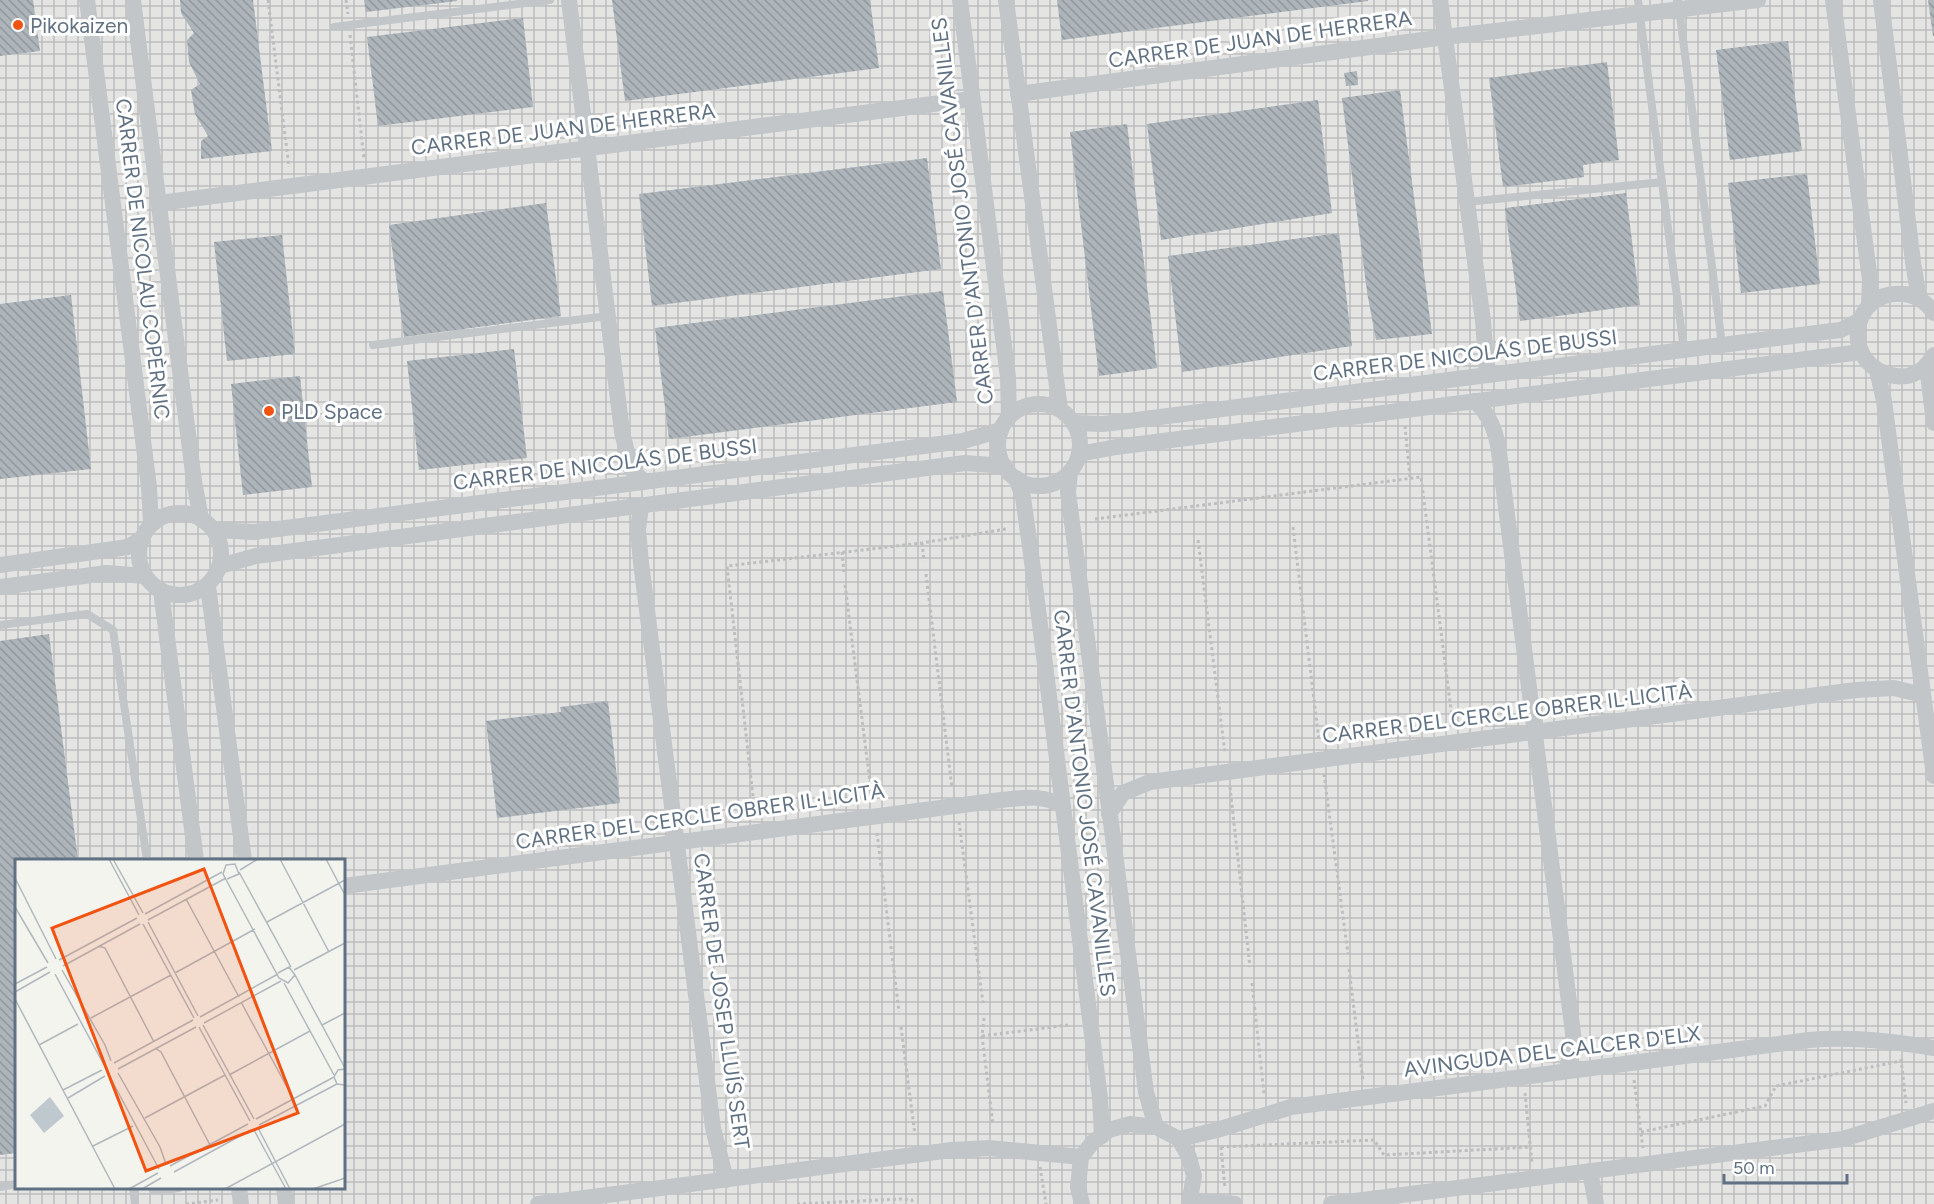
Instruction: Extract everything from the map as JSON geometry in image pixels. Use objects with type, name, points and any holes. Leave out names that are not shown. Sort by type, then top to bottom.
[{"type":"street","name":"CARRER DE NICOLAU COPÈRNIC","points":[[87,0],[149,487],[151,524]]},
{"type":"street","name":"CARRER DE NICOLAU COPÈRNIC","points":[[133,0],[194,481],[208,524]]},
{"type":"street","points":[[569,0],[622,432],[631,470],[644,482]]},
{"type":"street","name":"CARRER D'ANTONIO JOSÉ CAVANILLES","points":[[960,0],[1008,377],[1005,423]]},
{"type":"street","points":[[1006,0],[1060,409]]},
{"type":"street","points":[[1440,0],[1483,321],[1487,375]]},
{"type":"street","name":"CARRER DE JUAN DE HERRERA","points":[[1018,94],[1445,37],[1639,7],[1758,0]]},
{"type":"street","points":[[1833,0],[1869,273],[1869,305]]},
{"type":"street","points":[[1881,0],[1919,299]]},
{"type":"street","name":"CARRER DE JUAN DE HERRERA","points":[[159,203],[972,99]]},
{"type":"street","points":[[1931,360],[1916,373],[1900,377],[1884,374],[1868,364],[1860,352],[1857,338],[1860,320],[1869,305],[1882,297],[1894,293],[1914,296],[1928,304],[1934,312]]},
{"type":"street","name":"CARRER DE NICOLÁS DE BUSSI","points":[[1073,423],[1101,424],[1841,330],[1860,320]]},
{"type":"street","points":[[1079,454],[1116,447],[1475,400],[1860,352]]},
{"type":"street","points":[[1931,360],[1934,423]]},
{"type":"street","points":[[1877,370],[1884,401],[1934,776]]},
{"type":"street","points":[[1475,400],[1486,412],[1496,432],[1574,1041],[1566,1071]]},
{"type":"street","points":[[1035,404],[1054,406],[1066,414],[1073,423],[1081,441],[1078,460],[1070,473],[1056,483],[1042,486],[1024,483],[1001,462],[998,447],[1005,423],[1022,407],[1035,404]]},
{"type":"street","name":"CARRER DE NICOLÁS DE BUSSI","points":[[208,524],[254,532],[963,441],[1005,423]]},
{"type":"street","points":[[220,566],[256,556],[965,463],[1010,472]]},
{"type":"street","name":"CARRER D'ANTONIO JOSÉ CAVANILLES","points":[[1010,472],[1023,497],[1100,1098],[1102,1136]]},
{"type":"street","name":"CARRER D'ANTONIO JOSÉ CAVANILLES","points":[[1070,473],[1068,492],[1109,814],[1146,1092],[1156,1127]]},
{"type":"street","name":"CARRER DE JOSEP LLUÍS SERT","points":[[642,507],[638,529],[641,563],[713,1128],[726,1180]]},
{"type":"street","points":[[179,513],[195,515],[208,524],[219,537],[222,553],[220,566],[208,586],[197,593],[182,596],[165,594],[151,584],[144,576],[138,556],[141,539],[151,524],[163,516],[179,513]]},
{"type":"street","points":[[0,565],[128,547],[141,539]]},
{"type":"street","points":[[0,587],[107,573],[144,576]]},
{"type":"street","points":[[208,586],[244,859]]},
{"type":"street","points":[[161,591],[196,859]]},
{"type":"street","name":"CARRER DEL CERCLE OBRER IL·LICITÀ","points":[[1109,814],[1123,793],[1150,782],[1856,690],[1894,688],[1923,695]]},
{"type":"street","name":"CARRER DEL CERCLE OBRER IL·LICITÀ","points":[[345,886],[905,811],[1028,798],[1053,800],[1062,806]]},
{"type":"street","name":"AVINGUDA DEL CALCER D'ELX","points":[[1179,1139],[1292,1107],[1826,1038],[1900,1042],[1934,1048]]},
{"type":"street","points":[[1331,1204],[1843,1139],[1934,1111]]},
{"type":"street","points":[[1082,1204],[1078,1187],[1081,1157],[1093,1142],[1109,1130],[1130,1124],[1156,1127],[1179,1139],[1189,1157],[1194,1176],[1190,1202],[1230,1200]]},
{"type":"street","points":[[538,1204],[952,1150],[989,1148],[1081,1157]]},
{"type":"street","points":[[1590,1171],[1596,1204]]},
{"type":"street","points":[[239,1189],[241,1204]]},
{"type":"street","points":[[284,1189],[286,1204]]},
{"type":"lane","points":[[334,27],[550,0]]},
{"type":"lane","points":[[1679,5],[1722,345]]},
{"type":"lane","points":[[1639,7],[1684,350]]},
{"type":"lane","points":[[1467,202],[1662,182]]},
{"type":"lane","points":[[373,345],[608,316]]},
{"type":"lane","points":[[0,625],[87,614],[113,630],[147,859]]},
{"type":"lane","points":[[0,1187],[15,1185]]},
{"type":"lane","points":[[133,1189],[135,1204]]},
{"type":"lane","points":[[154,1189],[154,1191],[170,1189]]},
{"type":"path","points":[[268,0],[289,167]]},
{"type":"path","points":[[346,0],[364,159]]},
{"type":"path","points":[[1405,426],[1410,478]]},
{"type":"path","points":[[1095,519],[1421,477],[1452,717]]},
{"type":"path","points":[[1293,527],[1319,741]]},
{"type":"path","points":[[755,814],[727,566],[922,543],[1006,529]]},
{"type":"path","points":[[1198,540],[1225,753]]},
{"type":"path","points":[[922,543],[924,561]]},
{"type":"path","points":[[842,552],[844,572]]},
{"type":"path","points":[[926,574],[952,788]]},
{"type":"path","points":[[845,585],[872,798]]},
{"type":"path","points":[[1324,774],[1347,954]]},
{"type":"path","points":[[1230,787],[1250,967]]},
{"type":"path","points":[[959,822],[982,1003]]},
{"type":"path","points":[[877,833],[899,1012]]},
{"type":"path","points":[[1349,969],[1363,1081]]},
{"type":"path","points":[[1252,983],[1264,1094]]},
{"type":"path","points":[[984,1018],[982,1036],[993,1125]]},
{"type":"path","points":[[982,1036],[1068,1026]]},
{"type":"path","points":[[901,1027],[915,1135]]},
{"type":"path","points":[[1900,1050],[1907,1108]]},
{"type":"path","points":[[1641,1132],[1765,1106],[1776,1086],[1901,1061]]},
{"type":"path","points":[[1634,1080],[1643,1148]]},
{"type":"path","points":[[1525,1086],[1533,1168]]},
{"type":"path","points":[[1220,1138],[1230,1200]]},
{"type":"path","points":[[1221,1147],[1374,1140],[1384,1155],[1531,1147]]},
{"type":"path","points":[[1039,1163],[1046,1204]]},
{"type":"path","points":[[797,1204],[901,1199],[912,1200],[913,1204]]},
{"type":"path","points":[[186,1204],[218,1200]]},
{"type":"shaded area","points":[[0,0],[1934,0],[1934,1204],[0,1204]]},
{"type":"building","name":"Pikokaizen","points":[[0,0],[33,0],[40,51],[0,56]]},
{"type":"building","points":[[180,0],[253,0],[272,151],[201,159],[201,141],[208,136],[195,114],[191,90],[200,84],[189,62],[187,40],[194,33],[181,13]]},
{"type":"building","points":[[364,0],[457,0],[457,1],[366,12]]},
{"type":"building","points":[[612,0],[870,0],[879,68],[625,101]]},
{"type":"building","points":[[1057,0],[1368,0],[1368,1],[1062,40]]},
{"type":"building","points":[[1928,0],[1934,0],[1934,36],[1933,36]]},
{"type":"building","points":[[523,18],[533,107],[378,126],[367,37]]},
{"type":"building","points":[[1788,41],[1802,151],[1730,160],[1716,50]]},
{"type":"building","points":[[1607,62],[1619,160],[1583,165],[1584,177],[1503,187],[1489,78]]},
{"type":"building","points":[[1357,71],[1358,85],[1346,86],[1344,73]]},
{"type":"building","points":[[1400,90],[1432,334],[1376,340],[1367,292],[1342,98]]},
{"type":"building","points":[[1318,100],[1332,213],[1161,240],[1147,124]]},
{"type":"building","points":[[1127,124],[1157,368],[1099,376],[1070,132]]},
{"type":"building","points":[[927,158],[941,269],[652,306],[639,194]]},
{"type":"building","points":[[1807,174],[1820,284],[1741,293],[1728,183]]},
{"type":"building","points":[[1626,193],[1640,305],[1520,321],[1505,208]]},
{"type":"building","points":[[546,203],[561,316],[404,337],[389,225]]},
{"type":"building","points":[[1339,233],[1352,346],[1182,372],[1168,256]]},
{"type":"building","points":[[282,235],[295,354],[227,361],[214,242]]},
{"type":"building","points":[[943,291],[957,402],[669,439],[655,328]]},
{"type":"building","points":[[71,295],[91,469],[0,479],[0,304]]},
{"type":"building","points":[[514,349],[527,458],[419,470],[407,361]]},
{"type":"building","name":"PLD Space","points":[[300,376],[312,487],[243,495],[231,384]]},
{"type":"building","points":[[49,634],[78,859],[15,859],[15,1153],[0,1155],[0,641]]},
{"type":"building","points":[[608,701],[620,803],[497,818],[486,721],[561,712],[560,707]]},
{"type":"place","name":"Pikokaizen","points":[[18,25]]},
{"type":"place","name":"PLD Space","points":[[269,411]]}]
